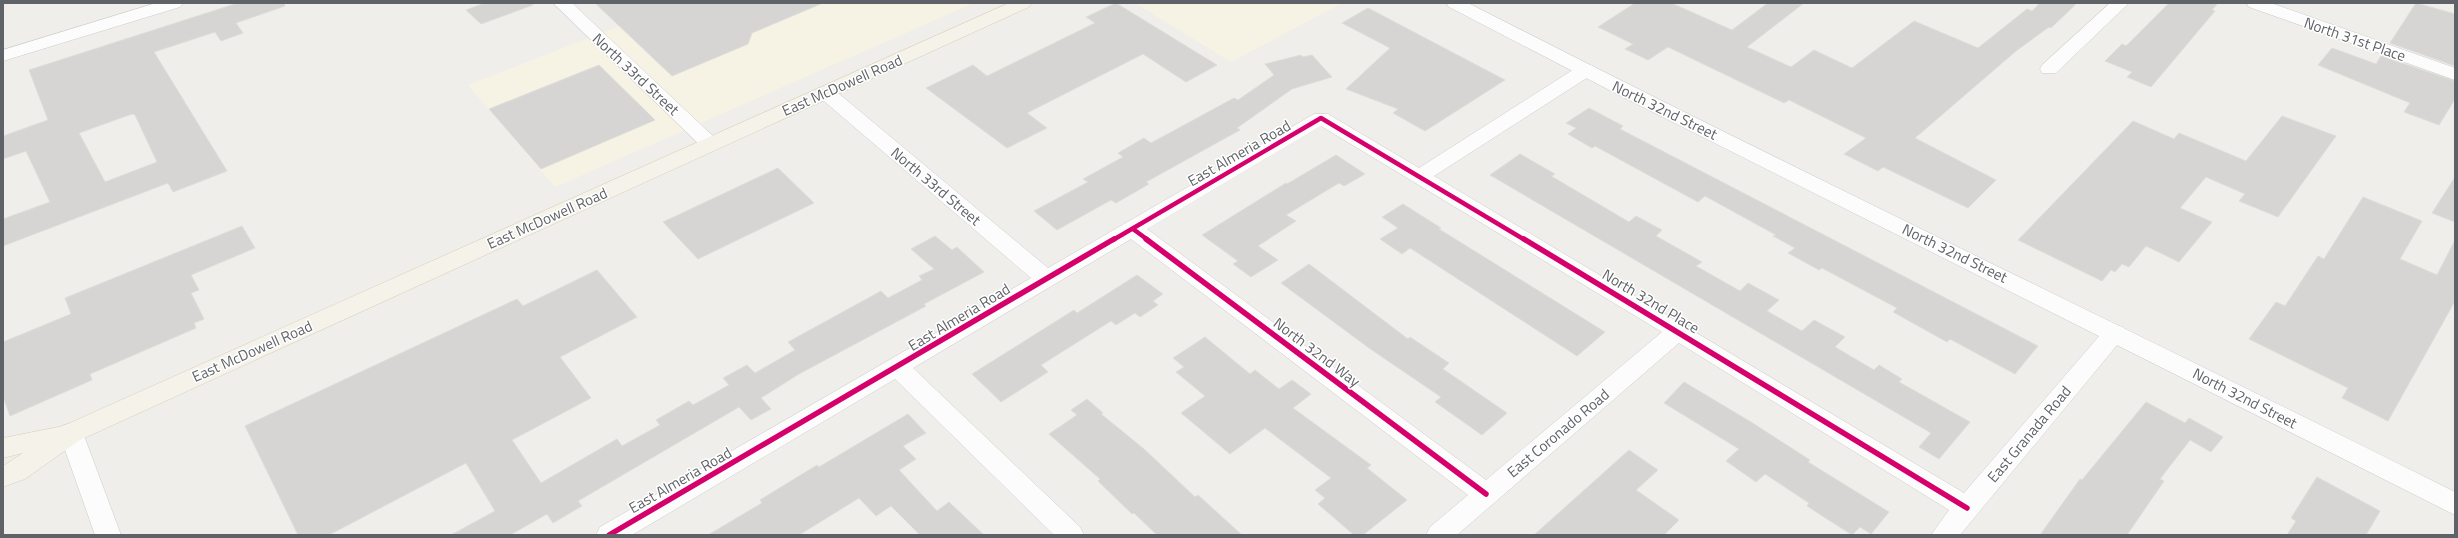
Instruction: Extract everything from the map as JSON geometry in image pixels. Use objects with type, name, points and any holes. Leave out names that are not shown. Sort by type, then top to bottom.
[{"type":"main road","name":"East McDowell Road","points":[[3,478],[16,472],[71,433],[1023,3]]},
{"type":"main road","name":"East McDowell Road","points":[[3,448],[71,433]]},
{"type":"street","points":[[3,56],[174,3]]},
{"type":"street","name":"North 33rd Street","points":[[562,3],[710,144]]},
{"type":"street","name":"North 32nd Street","points":[[1455,3],[1586,70],[2115,332],[2455,504]]},
{"type":"street","points":[[2049,69],[2120,3]]},
{"type":"street","name":"North 31st Place","points":[[2255,3],[2455,74]]},
{"type":"street","points":[[1419,177],[1586,70]]},
{"type":"street","name":"North 33rd Street","points":[[825,92],[1047,279]]},
{"type":"street","name":"North 32nd Place","points":[[1321,118],[1678,331],[1967,508]]},
{"type":"street","name":"East Almeria Road","points":[[609,535],[1321,118]]},
{"type":"street","name":"North 32nd Way","points":[[1133,229],[1486,494]]},
{"type":"street","name":"East Coronado Road","points":[[1439,535],[1678,331]]},
{"type":"street","name":"East Granada Road","points":[[1944,535],[2115,332]]},
{"type":"street","points":[[897,367],[1071,535]]},
{"type":"street","points":[[71,433],[108,535]]},
{"type":"shaded area","points":[[679,3],[974,3],[555,187],[468,85]]},
{"type":"shaded area","points":[[1135,3],[1342,3],[1231,62]]},
{"type":"building","points":[[238,3],[284,3],[285,6],[236,23],[243,33],[221,41],[215,32],[154,52],[227,171],[173,192],[168,183],[3,246],[3,219],[50,202],[26,151],[3,159],[3,136],[48,120],[29,70]],"holes":[[[132,114],[135,115],[157,162],[105,182],[79,133]]]},
{"type":"building","points":[[485,3],[532,3],[533,5],[481,24],[466,10]]},
{"type":"building","points":[[595,3],[823,3],[752,33],[748,44],[672,76]]},
{"type":"building","points":[[1116,3],[1217,65],[1186,82],[1143,54],[1027,113],[1047,128],[1007,148],[926,88],[973,65],[987,76],[1095,23],[1086,17]]},
{"type":"building","points":[[1635,3],[1671,3],[1732,30],[1768,3],[1804,3],[1747,47],[1791,67],[1814,50],[1852,68],[1914,21],[1978,48],[2027,9],[2032,11],[2040,3],[2077,3],[2051,28],[2049,27],[2016,51],[1915,138],[1996,180],[1968,208],[1883,167],[1878,171],[1844,154],[1866,138],[1789,100],[1784,103],[1668,47],[1648,60],[1625,49],[1633,44],[1598,27]]},
{"type":"building","points":[[2169,3],[2218,3],[2212,10],[2215,11],[2151,87],[2127,77],[2132,72],[2105,61],[2122,44],[2126,46]]},
{"type":"building","points":[[2416,3],[2455,14],[2455,66],[2390,43]]},
{"type":"building","points":[[1368,8],[1505,80],[1425,131],[1393,113],[1398,109],[1346,89],[1390,48],[1342,23]]},
{"type":"building","points":[[2332,48],[2376,64],[2381,56],[2455,81],[2455,99],[2439,125],[2404,112],[2410,103],[2318,65]]},
{"type":"building","points":[[1301,55],[1303,57],[1312,55],[1332,77],[1292,89],[1237,128],[1240,130],[1146,182],[1149,184],[1116,203],[1111,200],[1057,230],[1034,211],[1088,182],[1083,179],[1123,157],[1118,153],[1144,138],[1151,143],[1234,98],[1238,100],[1274,75],[1265,64]]},
{"type":"building","points":[[599,65],[655,120],[541,169],[489,109]]},
{"type":"building","points":[[1589,108],[1623,126],[1620,129],[2038,346],[2015,374],[1950,339],[1947,342],[1893,312],[1897,308],[1822,268],[1819,270],[1788,253],[1795,248],[1773,236],[1776,235],[1705,196],[1698,202],[1595,146],[1592,148],[1568,134],[1576,128],[1566,123]]},
{"type":"building","points":[[2282,116],[2336,136],[2278,217],[2239,201],[2245,194],[2206,177],[2180,208],[2212,222],[2179,262],[2146,246],[2129,267],[2122,264],[2115,272],[2111,270],[2102,281],[2018,240],[2133,121],[2174,139],[2179,133],[2246,161]]},
{"type":"building","points":[[1520,154],[1555,174],[1551,176],[1629,222],[1636,216],[1662,230],[1656,236],[1702,262],[1696,266],[1740,291],[1748,283],[1779,300],[1767,311],[1802,331],[1814,320],[1845,337],[1835,347],[1874,370],[1879,365],[1902,379],[1899,382],[1970,422],[1939,459],[1919,447],[1931,433],[1490,175]]},
{"type":"building","points":[[1336,155],[1365,174],[1344,186],[1339,183],[1286,215],[1296,221],[1258,246],[1278,260],[1251,277],[1233,264],[1238,261],[1202,235],[1286,183],[1287,184]]},
{"type":"building","points":[[778,168],[814,203],[698,259],[663,222]]},
{"type":"building","points":[[2455,177],[2455,222],[2432,213]]},
{"type":"building","points":[[2363,197],[2422,221],[2400,259],[2437,275],[2455,240],[2455,301],[2388,421],[2342,398],[2348,388],[2249,339],[2276,302],[2285,306],[2318,256],[2324,259]]},
{"type":"building","points":[[1403,204],[1441,228],[1439,229],[1605,332],[1577,356],[1410,248],[1402,254],[1380,239],[1398,228],[1382,217]]},
{"type":"building","points":[[242,226],[255,248],[191,275],[199,290],[191,293],[204,319],[194,323],[196,328],[90,374],[92,380],[10,416],[3,396],[3,342],[71,314],[65,298]]},
{"type":"building","points":[[935,236],[952,250],[957,247],[984,272],[924,304],[926,306],[799,374],[761,398],[771,409],[751,420],[739,407],[578,501],[582,506],[553,523],[547,514],[510,535],[451,535],[495,511],[466,463],[329,535],[298,535],[245,426],[517,299],[523,306],[597,270],[637,317],[560,357],[591,398],[512,440],[541,483],[617,439],[622,446],[660,425],[656,420],[689,401],[693,405],[729,385],[723,378],[747,365],[755,373],[795,350],[788,342],[881,291],[888,298],[922,280],[919,276],[934,269],[911,249]]},
{"type":"building","points":[[1309,264],[1408,339],[1410,337],[1449,363],[1443,369],[1507,413],[1482,435],[1435,402],[1441,397],[1369,348],[1281,283]]},
{"type":"building","points":[[1137,275],[1163,294],[1153,301],[1158,305],[1140,317],[1135,313],[1116,325],[1111,321],[1041,365],[1048,372],[1001,402],[972,374],[1074,310],[1077,313]]},
{"type":"building","points":[[1205,337],[1250,374],[1255,370],[1279,389],[1292,380],[1311,394],[1293,408],[1371,465],[1367,468],[1407,500],[1363,535],[1354,535],[1318,504],[1325,498],[1315,490],[1331,478],[1265,428],[1230,454],[1181,413],[1205,396],[1176,372],[1184,367],[1173,358]]},
{"type":"building","points":[[1684,382],[1751,422],[1810,460],[1808,462],[1889,512],[1871,534],[1860,527],[1852,535],[1807,506],[1809,503],[1765,474],[1756,482],[1726,461],[1739,449],[1664,403]]},
{"type":"building","points":[[1087,399],[1103,413],[1101,414],[1144,449],[1195,497],[1198,495],[1242,535],[1157,535],[1134,513],[1132,514],[1098,481],[1100,479],[1049,434],[1077,415],[1071,410]]},
{"type":"building","points":[[2146,402],[2185,423],[2189,418],[2223,437],[2211,452],[2190,440],[2160,479],[2164,481],[2127,535],[2040,535],[2080,479],[2082,480]]},
{"type":"building","points":[[908,414],[926,433],[903,446],[916,459],[899,470],[937,511],[949,502],[984,535],[920,535],[891,506],[876,516],[859,498],[799,535],[708,535],[762,503],[760,500],[817,465],[819,467]]},
{"type":"building","points":[[1629,450],[1658,470],[1636,490],[1679,520],[1664,535],[1534,535]]},
{"type":"building","points":[[2317,477],[2380,511],[2366,535],[2287,535],[2296,521],[2291,518]]},
{"type":"cycle path","points":[[609,535],[1321,118],[1678,331],[1967,508]]},
{"type":"cycle path","points":[[1133,229],[1486,494]]}]
